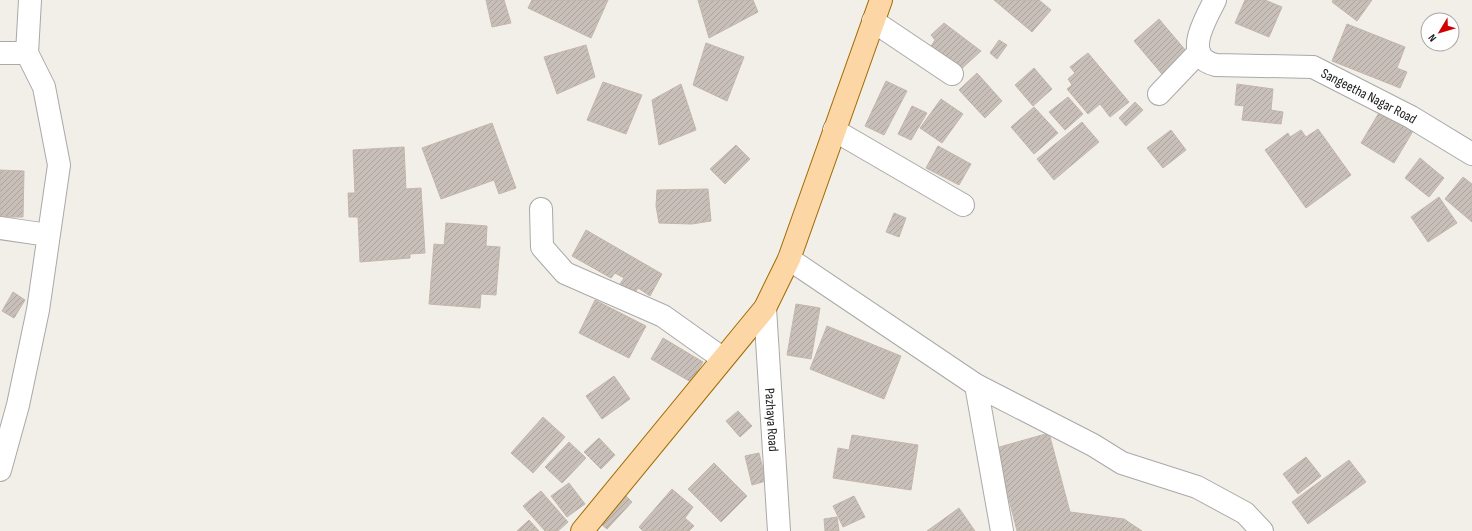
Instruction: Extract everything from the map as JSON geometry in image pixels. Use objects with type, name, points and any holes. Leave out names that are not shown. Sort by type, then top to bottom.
[{"type":"main road","points":[[582,531],[722,358],[765,308],[788,259],[881,0]]},
{"type":"street","points":[[0,470],[18,405],[36,317],[59,165],[44,87],[27,53],[30,0]]},
{"type":"street","points":[[1159,94],[1199,52],[1197,40],[1215,0]]},
{"type":"street","points":[[873,21],[952,74]]},
{"type":"street","name":"Sangeetha Nagar Road","points":[[1199,52],[1206,61],[1216,65],[1314,67],[1411,117],[1472,154]]},
{"type":"street","points":[[0,53],[27,53]]},
{"type":"street","points":[[834,130],[963,205]]},
{"type":"street","points":[[541,209],[542,247],[565,273],[663,316],[722,358]]},
{"type":"street","points":[[0,228],[48,235]]},
{"type":"street","points":[[788,259],[976,385],[1093,445],[1122,463],[1197,488],[1245,513],[1262,531]]},
{"type":"street","name":"Pazhaya Road","points":[[765,308],[779,531]]},
{"type":"street","points":[[976,385],[1002,531]]},
{"type":"building","points":[[486,0],[504,0],[511,23],[492,27]]},
{"type":"building","points":[[532,0],[608,0],[591,38],[528,8]]},
{"type":"building","points":[[698,0],[753,0],[758,12],[709,38]]},
{"type":"building","points":[[994,0],[1039,0],[1051,10],[1032,32]]},
{"type":"building","points":[[1245,0],[1265,0],[1282,7],[1269,37],[1235,23]]},
{"type":"building","points":[[1333,0],[1372,0],[1357,21],[1332,2]]},
{"type":"building","points":[[1159,19],[1192,58],[1167,80],[1134,41]]},
{"type":"building","points":[[944,23],[981,51],[958,72],[928,51],[935,40],[931,35]]},
{"type":"building","points":[[1347,24],[1405,47],[1397,68],[1407,72],[1400,88],[1332,61]]},
{"type":"building","points":[[999,40],[1007,45],[997,59],[990,53]]},
{"type":"building","points":[[706,43],[744,57],[727,101],[693,85]]},
{"type":"building","points":[[586,45],[595,77],[557,94],[544,57]]},
{"type":"building","points":[[1088,53],[1129,102],[1110,117],[1100,104],[1088,114],[1067,89],[1072,85],[1068,79],[1075,73],[1070,67]]},
{"type":"building","points":[[1034,68],[1052,89],[1033,106],[1015,85]]},
{"type":"building","points":[[977,73],[1002,101],[985,118],[959,90]]},
{"type":"building","points":[[886,81],[907,91],[884,135],[865,126]]},
{"type":"building","points":[[603,82],[642,95],[626,134],[587,120]]},
{"type":"building","points":[[681,84],[696,130],[659,145],[652,100]]},
{"type":"building","points":[[1237,84],[1273,89],[1271,110],[1283,112],[1281,124],[1242,120],[1244,106],[1235,105]]},
{"type":"building","points":[[1068,97],[1083,114],[1065,130],[1049,112]]},
{"type":"building","points":[[941,99],[963,114],[942,143],[920,128]]},
{"type":"building","points":[[1135,102],[1143,110],[1126,126],[1119,118]]},
{"type":"building","points":[[912,106],[927,113],[911,140],[898,134]]},
{"type":"building","points":[[1383,106],[1416,126],[1394,163],[1361,143]]},
{"type":"building","points":[[1034,107],[1058,133],[1034,154],[1011,127]]},
{"type":"building","points":[[1082,122],[1099,142],[1054,180],[1037,159]]},
{"type":"building","points":[[492,123],[516,188],[499,194],[494,180],[441,199],[422,148]]},
{"type":"building","points":[[1318,129],[1351,175],[1306,208],[1265,150],[1288,133],[1290,137],[1301,130],[1306,137]]},
{"type":"building","points":[[1171,130],[1186,150],[1163,168],[1147,148]]},
{"type":"building","points":[[736,145],[750,159],[725,184],[710,169]]},
{"type":"building","points":[[938,146],[971,164],[959,185],[926,168]]},
{"type":"building","points":[[404,147],[406,189],[421,188],[425,253],[410,254],[410,258],[360,262],[358,217],[349,217],[348,193],[355,193],[353,150]]},
{"type":"building","points":[[1420,158],[1444,178],[1429,197],[1405,178]]},
{"type":"building","points":[[0,170],[24,171],[23,217],[0,217]]},
{"type":"building","points":[[1463,177],[1472,184],[1472,222],[1445,199]]},
{"type":"building","points":[[708,189],[711,221],[692,224],[659,223],[656,206],[657,190]]},
{"type":"building","points":[[1439,197],[1457,223],[1428,242],[1411,217]]},
{"type":"building","points":[[894,213],[906,218],[899,237],[886,232]]},
{"type":"building","points":[[446,223],[487,226],[486,246],[500,247],[496,295],[481,294],[480,308],[429,304],[434,244],[444,245]]},
{"type":"building","points":[[586,230],[662,274],[650,296],[638,288],[635,293],[620,284],[624,278],[615,273],[611,278],[572,256]]},
{"type":"building","points":[[13,292],[25,300],[14,318],[2,311]]},
{"type":"building","points":[[595,300],[646,326],[629,358],[579,333]]},
{"type":"building","points":[[796,304],[820,308],[811,359],[787,355]]},
{"type":"building","points":[[827,326],[901,356],[884,399],[810,369]]},
{"type":"building","points":[[663,338],[703,362],[691,382],[651,359]]},
{"type":"building","points":[[614,376],[630,399],[602,419],[586,396]]},
{"type":"building","points":[[738,411],[752,426],[740,437],[726,421]]},
{"type":"building","points":[[543,417],[565,437],[533,473],[511,453]]},
{"type":"building","points":[[1049,433],[1070,512],[1124,519],[1142,531],[1017,531],[996,448]]},
{"type":"building","points":[[852,435],[918,445],[911,490],[833,478],[838,448],[849,450]]},
{"type":"building","points":[[599,438],[615,455],[601,469],[584,452]]},
{"type":"building","points":[[569,442],[586,458],[562,483],[545,467]]},
{"type":"building","points":[[759,453],[766,481],[752,485],[745,456]]},
{"type":"building","points":[[1306,457],[1321,476],[1298,494],[1283,474]]},
{"type":"building","points":[[1349,460],[1366,482],[1308,524],[1292,502]]},
{"type":"building","points":[[714,463],[747,496],[721,522],[688,489]]},
{"type":"building","points":[[569,483],[585,504],[567,517],[551,496]]},
{"type":"building","points":[[672,489],[693,507],[685,518],[694,526],[689,531],[643,531],[639,527]]},
{"type":"building","points":[[541,491],[568,522],[558,531],[545,531],[523,506]]},
{"type":"building","points":[[626,496],[632,502],[607,529],[601,524]]},
{"type":"building","points":[[854,496],[865,517],[843,527],[833,506]]},
{"type":"building","points":[[959,508],[975,531],[927,531]]},
{"type":"building","points":[[837,517],[839,531],[825,531],[824,519]]},
{"type":"building","points":[[529,520],[539,531],[517,531]]}]
